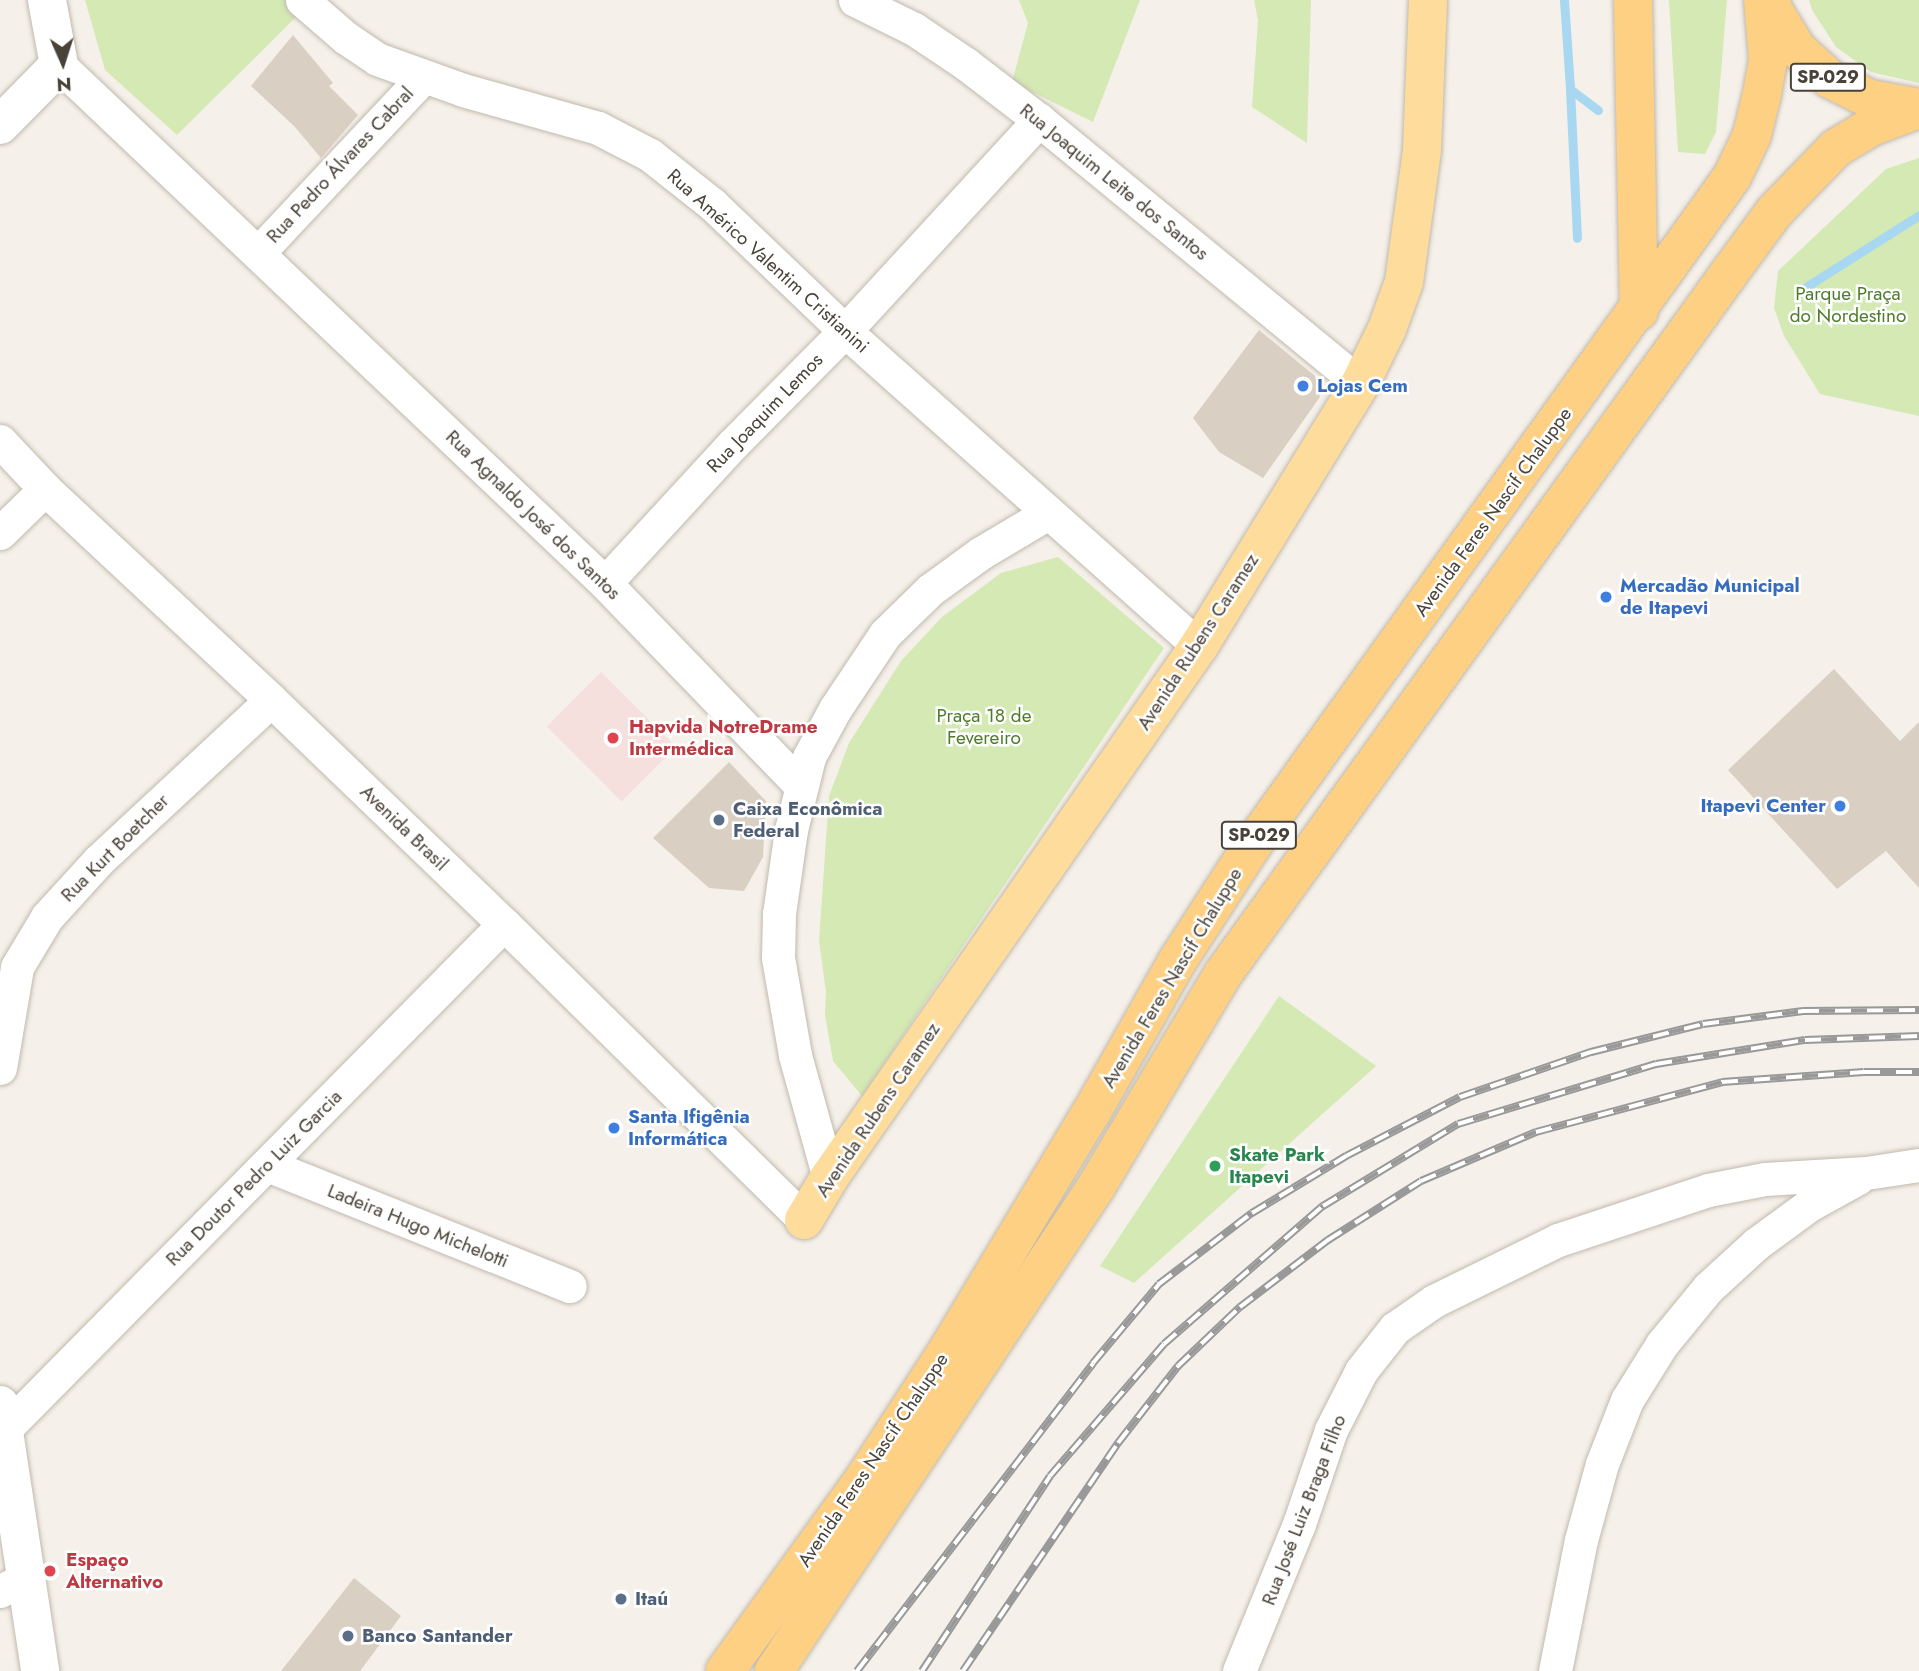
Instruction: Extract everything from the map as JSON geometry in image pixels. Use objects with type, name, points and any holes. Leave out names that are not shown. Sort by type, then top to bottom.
[{"type":"highway","points":[[1633,0],[1639,311]]},
{"type":"highway","name":"Avenida Feres Nascif Chaluppe","points":[[725,1671],[866,1476],[949,1348],[1091,1113],[1178,960],[1253,844],[1639,311],[1732,177],[1752,135],[1768,59],[1763,0]]},
{"type":"highway","name":"SP-029","points":[[1770,0],[1773,11],[1797,49],[1830,79],[1870,99],[1919,109]]},
{"type":"highway","name":"Avenida Feres Nascif Chaluppe","points":[[774,1671],[1096,1186],[1223,974],[1260,920],[1517,570],[1775,211],[1836,148],[1871,127],[1919,109]]},
{"type":"main road","name":"Avenida Rubens Caramez","points":[[804,1220],[829,1178],[1199,646],[1360,384],[1387,329],[1404,282],[1422,150],[1427,0]]},
{"type":"street","points":[[0,125],[59,65],[47,0]]},
{"type":"street","name":"Rua Américo Valentim Cristianini","points":[[302,0],[345,38],[377,59],[423,77],[598,128],[650,155],[712,204],[845,331],[1048,513]]},
{"type":"street","name":"Rua Joaquim Leite dos Santos","points":[[855,0],[914,29],[1038,120],[1360,384]]},
{"type":"street","name":"Rua Agnaldo José dos Santos","points":[[59,65],[605,583],[800,785]]},
{"type":"street","name":"Rua Pedro Álvares Cabral","points":[[258,253],[423,77]]},
{"type":"street","name":"Rua Joaquim Lemos","points":[[605,583],[733,444],[845,331],[1038,120]]},
{"type":"street","name":"Avenida Brasil","points":[[0,441],[46,489],[504,924],[804,1220]]},
{"type":"street","points":[[0,533],[46,489]]},
{"type":"street","points":[[829,1178],[795,1055],[778,958],[779,914],[800,785],[809,757],[835,709],[885,634],[940,583],[981,553],[1048,513],[1199,646]]},
{"type":"street","name":"Rua Kurt Boetcher","points":[[0,1068],[17,967],[47,917],[99,860],[271,700]]},
{"type":"street","name":"Rua Doutor Pedro Luiz Garcia","points":[[2,1418],[267,1166],[504,924]]},
{"type":"street","name":"Rua José Luiz Braga Filho","points":[[1240,1671],[1299,1524],[1331,1430],[1361,1371],[1395,1328],[1434,1301],[1484,1274],[1558,1240],[1708,1190],[1765,1179],[1866,1173],[1919,1165]]},
{"type":"street","name":"Ladeira Hugo Michelotti","points":[[267,1166],[570,1286]]},
{"type":"street","points":[[1555,1671],[1581,1540],[1602,1464],[1627,1400],[1648,1366],[1662,1344],[1708,1288],[1756,1244],[1810,1205],[1866,1173]]},
{"type":"street","points":[[2,1418],[12,1585],[40,1671]]},
{"type":"shaded area","name":"Hapvida NotreDrame Intermédica","points":[[601,672],[676,747],[622,801],[547,726]]},
{"type":"green space","points":[[85,0],[286,0],[299,14],[177,135],[105,70]]},
{"type":"green space","points":[[1019,0],[1140,0],[1093,122],[1012,82],[1028,23]]},
{"type":"green space","points":[[1254,0],[1311,0],[1307,143],[1252,107],[1258,20]]},
{"type":"green space","points":[[1669,0],[1727,0],[1716,132],[1705,154],[1678,152]]},
{"type":"green space","points":[[1809,0],[1919,0],[1919,83],[1871,72],[1836,47],[1812,10]]},
{"type":"green space","name":"Parque Praça do Nordestino","points":[[1919,158],[1919,416],[1820,394],[1784,336],[1774,308],[1778,271],[1886,169]]},
{"type":"green space","name":"Praça 18 de Fevereiro","points":[[1058,557],[1164,648],[862,1096],[833,1061],[825,1015],[826,992],[819,941],[829,796],[849,743],[901,661],[942,617],[1001,573]]},
{"type":"green space","name":"Skate Park Itapevi","points":[[1279,996],[1376,1066],[1134,1283],[1100,1266]]},
{"type":"building","points":[[293,35],[333,83],[329,86],[358,115],[321,158],[294,126],[251,86]]},
{"type":"building","points":[[1259,330],[1315,376],[1320,397],[1263,478],[1219,452],[1193,418]]},
{"type":"building","name":"Itapevi Center","points":[[1834,669],[1900,741],[1919,722],[1919,888],[1886,851],[1837,889],[1728,770]]},
{"type":"building","name":"Caixa Econômica Federal","points":[[729,762],[766,801],[763,857],[744,891],[709,888],[653,838]]},
{"type":"building","name":"Banco Santander","points":[[354,1578],[401,1616],[360,1671],[281,1671]]},
{"type":"waterway","points":[[1564,0],[1570,89],[1598,110]]},
{"type":"waterway","points":[[1570,89],[1577,238]]},
{"type":"waterway","points":[[1801,290],[1919,215]]},
{"type":"railway","points":[[857,1671],[1093,1363],[1159,1284],[1252,1213],[1346,1156],[1460,1097],[1591,1052],[1703,1024],[1803,1011],[1919,1010]]},
{"type":"railway","points":[[922,1671],[1050,1476],[1164,1344],[1323,1206],[1458,1124],[1656,1064],[1805,1040],[1919,1036]]},
{"type":"railway","points":[[963,1671],[1118,1443],[1178,1366],[1240,1307],[1328,1240],[1421,1181],[1536,1132],[1722,1082],[1864,1072],[1919,1072]]},
{"type":"place","name":"Lojas Cem","points":[[1303,386]]},
{"type":"place","name":"Mercadão Municipal de Itapevi","points":[[1606,597]]},
{"type":"place","name":"Hapvida NotreDrame Intermédica","points":[[613,738]]},
{"type":"place","name":"Itapevi Center","points":[[1840,806]]},
{"type":"place","name":"Caixa Econômica Federal","points":[[719,820]]},
{"type":"place","name":"Santa Ifigênia Informática","points":[[614,1128]]},
{"type":"place","name":"Skate Park Itapevi","points":[[1215,1166]]},
{"type":"place","name":"Espaço Alternativo","points":[[50,1571]]},
{"type":"place","name":"Itaú","points":[[621,1599]]},
{"type":"place","name":"Banco Santander","points":[[348,1636]]}]
